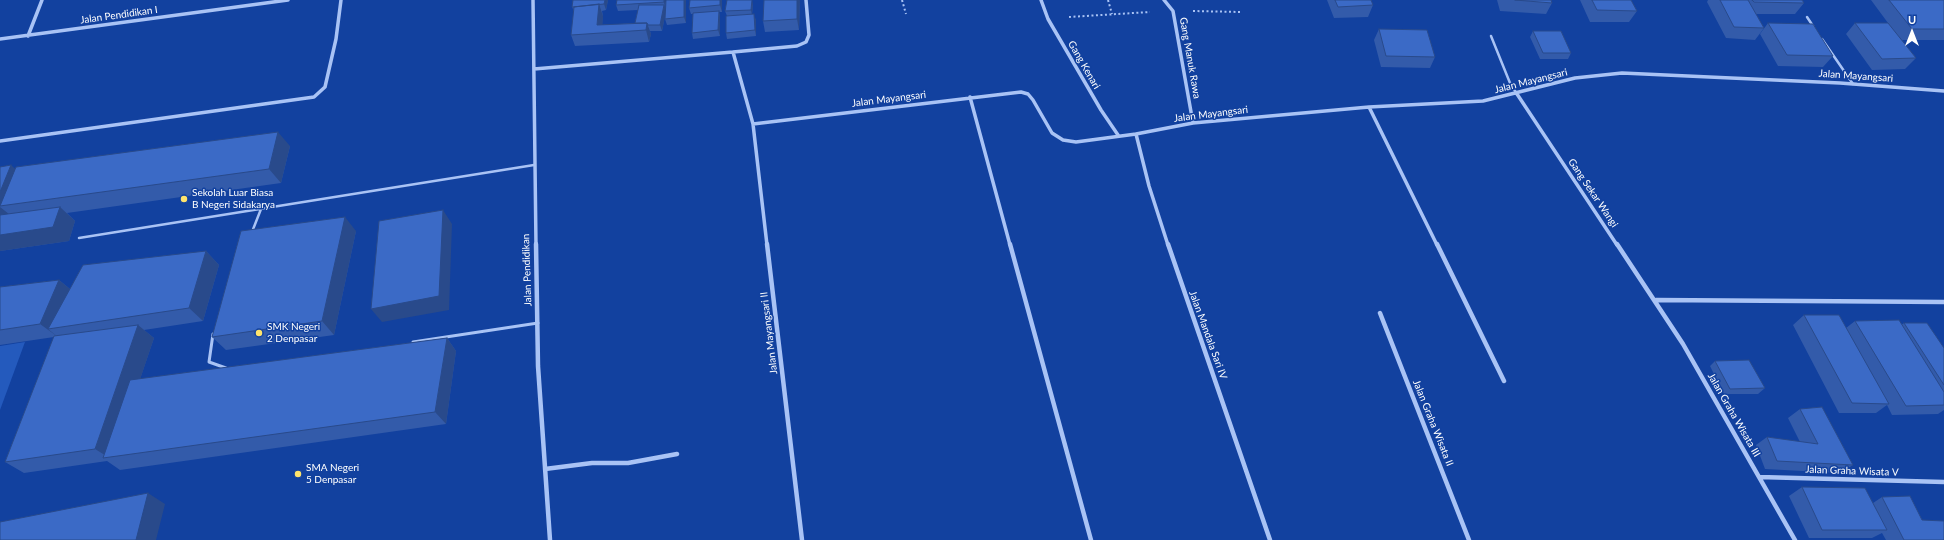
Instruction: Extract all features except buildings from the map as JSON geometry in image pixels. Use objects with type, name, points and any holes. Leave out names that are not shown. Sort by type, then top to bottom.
[{"type":"street","points":[[28,36],[42,0]]},
{"type":"street","name":"Jalan Pendidikan I","points":[[0,39],[288,0]]},
{"type":"street","points":[[0,140],[314,97],[325,87],[336,39],[341,0]]},
{"type":"street","name":"Jalan Pendidikan","points":[[533,0],[534,165],[538,366],[550,540]]},
{"type":"street","points":[[534,69],[797,46],[806,42],[809,35],[806,0]]},
{"type":"street","name":"Gang Kenari","points":[[1041,0],[1048,19],[1100,110],[1118,135]]},
{"type":"street","name":"Gang Manuk Rawa","points":[[1164,0],[1173,11],[1193,122]]},
{"type":"street","points":[[733,52],[753,124]]},
{"type":"street","name":"Jalan Mayangsari","points":[[753,124],[1020,92],[1028,94],[1033,100],[1052,133],[1063,140],[1076,142],[1118,135],[1136,134],[1193,122],[1369,107],[1483,101],[1517,94],[1575,78],[1622,74],[1853,84],[1944,91]]},
{"type":"street","name":"Gang Sekar Wangi","points":[[1517,94],[1656,300]]},
{"type":"street","points":[[970,97],[1091,540]]},
{"type":"street","points":[[1369,107],[1504,381]]},
{"type":"street","name":"Jalan Mayangsari II","points":[[753,124],[802,540]]},
{"type":"street","name":"Jalan Mandala Sari IV","points":[[1136,134],[1149,186],[1172,260],[1228,415],[1270,540]]},
{"type":"street","points":[[1656,300],[1944,302]]},
{"type":"street","name":"Jalan Graha Wisata III","points":[[1656,300],[1683,344],[1795,540]]},
{"type":"street","name":"Jalan Graha Wisata II","points":[[1380,313],[1469,540]]},
{"type":"street","points":[[545,469],[592,463],[628,463],[677,454]]},
{"type":"street","name":"Jalan Graha Wisata V","points":[[1760,477],[1944,482]]},
{"type":"lane","points":[[1807,17],[1815,29]]},
{"type":"lane","points":[[1819,35],[1853,84]]},
{"type":"lane","points":[[1491,36],[1510,83],[1517,94]]},
{"type":"lane","points":[[79,238],[534,165]]},
{"type":"lane","points":[[250,238],[261,209]]},
{"type":"lane","points":[[409,343],[538,323]]},
{"type":"lane","points":[[214,333],[211,340],[209,362],[231,370]]},
{"type":"path","points":[[902,0],[906,14]]},
{"type":"path","points":[[1108,0],[1112,14]]},
{"type":"path","points":[[1048,19],[1173,11],[1240,12]]},
{"type":"shaded area","points":[[25,342],[0,410],[0,346]]},
{"type":"place","name":"Sekolah Luar Biasa B Negeri Sidakarya","points":[[184,199]]},
{"type":"place","name":"SMK Negeri 2 Denpasar","points":[[259,333]]},
{"type":"place","name":"SMA Negeri 5 Denpasar","points":[[298,474]]}]
